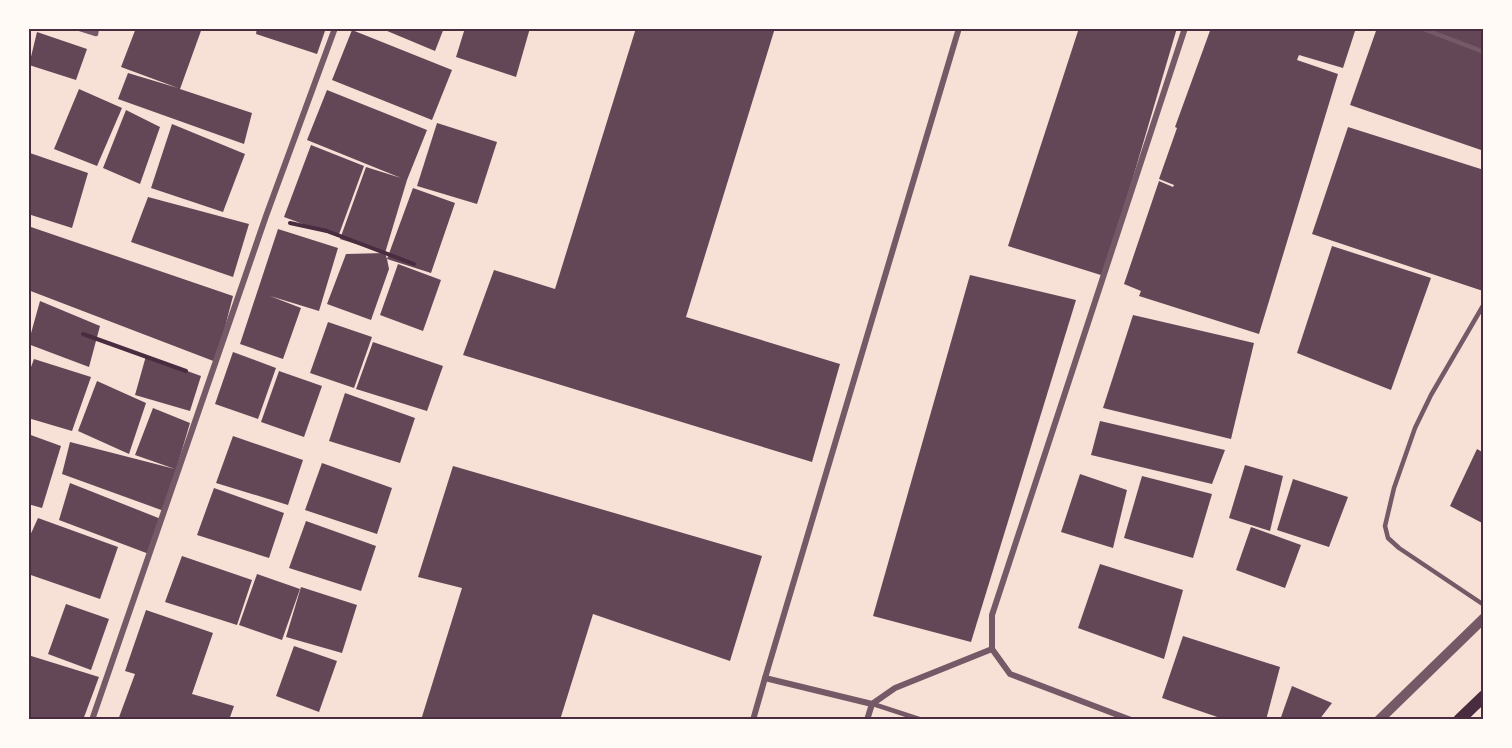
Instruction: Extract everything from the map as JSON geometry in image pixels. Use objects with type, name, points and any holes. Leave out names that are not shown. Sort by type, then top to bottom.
[{"type":"main road","points":[[1459,720],[1484,696]]},
{"type":"street","points":[[92,720],[266,216],[335,28]]},
{"type":"street","points":[[753,720],[959,28]]},
{"type":"street","points":[[1131,720],[1010,674],[992,649],[992,615],[1185,28]]},
{"type":"street","points":[[1379,720],[1484,618]]},
{"type":"street","points":[[867,720],[872,704],[895,688],[992,649]]},
{"type":"street","points":[[765,678],[872,704]]},
{"type":"lane","points":[[77,28],[96,34],[97,28]]},
{"type":"lane","points":[[1421,28],[1484,52]]},
{"type":"lane","points":[[1484,304],[1415,428],[1394,488],[1385,526],[1388,538],[1399,548],[1484,605]]},
{"type":"lane","points":[[872,704],[922,720]]},
{"type":"path","points":[[266,216],[327,231],[414,264]]},
{"type":"path","points":[[83,334],[210,379]]},
{"type":"building","points":[[136,28],[202,28],[180,89],[252,113],[244,144],[118,99],[128,73],[178,88],[121,67]]},
{"type":"building","points":[[257,28],[326,28],[317,54],[256,34]]},
{"type":"building","points":[[380,28],[444,28],[435,51]]},
{"type":"building","points":[[465,28],[530,28],[516,77],[456,57]]},
{"type":"building","points":[[636,28],[775,28],[686,317],[840,364],[812,462],[463,355],[494,270],[555,289]]},
{"type":"building","points":[[1079,28],[1177,28],[1104,276],[1008,246]]},
{"type":"building","points":[[1211,28],[1356,28],[1343,68],[1299,55],[1297,60],[1338,74],[1259,334],[1139,296],[1141,291],[1124,284],[1159,181],[1173,187],[1174,185],[1159,179],[1177,128],[1175,127]]},
{"type":"building","points":[[1377,28],[1484,28],[1484,151],[1350,105]]},
{"type":"building","points":[[352,30],[452,70],[432,120],[332,80]]},
{"type":"building","points":[[37,32],[87,49],[76,80],[29,65]]},
{"type":"building","points":[[79,89],[122,108],[97,166],[54,149]]},
{"type":"building","points":[[327,90],[427,130],[407,180],[385,253],[340,239],[366,167],[401,178],[307,140]]},
{"type":"building","points":[[126,110],[160,127],[140,184],[103,168]]},
{"type":"building","points":[[437,123],[497,142],[477,204],[417,186]]},
{"type":"building","points":[[172,124],[245,154],[223,212],[151,188]]},
{"type":"building","points":[[1348,127],[1484,170],[1483,291],[1312,234]]},
{"type":"building","points":[[311,145],[364,166],[338,237],[284,217]]},
{"type":"building","points":[[30,153],[88,173],[72,228],[28,214]]},
{"type":"building","points":[[413,188],[455,203],[431,273],[387,259]]},
{"type":"building","points":[[148,197],[249,224],[233,277],[131,242]]},
{"type":"building","points":[[28,226],[233,296],[216,362],[28,290]]},
{"type":"building","points":[[278,229],[338,248],[319,311],[270,296],[301,308],[283,359],[240,344]]},
{"type":"building","points":[[1332,246],[1431,278],[1391,390],[1297,353]]},
{"type":"building","points":[[385,253],[389,269],[371,320],[327,304],[346,254]]},
{"type":"building","points":[[398,264],[441,280],[423,331],[380,315]]},
{"type":"building","points":[[970,275],[1076,300],[971,642],[873,616]]},
{"type":"building","points":[[40,301],[100,326],[89,367],[28,344]]},
{"type":"building","points":[[1133,315],[1254,343],[1231,439],[1103,408]]},
{"type":"building","points":[[328,322],[372,337],[354,388],[310,373]]},
{"type":"building","points":[[373,342],[443,366],[427,411],[356,389]]},
{"type":"building","points":[[233,352],[276,368],[258,419],[215,404]]},
{"type":"building","points":[[146,356],[201,376],[190,411],[135,395]]},
{"type":"building","points":[[34,359],[91,377],[72,431],[28,418],[28,375]]},
{"type":"building","points":[[279,371],[322,386],[304,437],[261,422]]},
{"type":"building","points":[[97,381],[146,403],[129,454],[78,431]]},
{"type":"building","points":[[345,393],[415,418],[400,463],[329,441]]},
{"type":"building","points":[[153,408],[190,423],[164,511],[62,474],[70,442],[175,469],[135,455]]},
{"type":"building","points":[[1100,421],[1225,450],[1212,484],[1091,455]]},
{"type":"building","points":[[28,434],[61,446],[42,508],[28,504]]},
{"type":"building","points":[[233,436],[303,460],[288,505],[216,483]]},
{"type":"building","points":[[1477,449],[1484,453],[1484,524],[1450,506]]},
{"type":"building","points":[[322,463],[392,488],[377,534],[305,510]]},
{"type":"building","points":[[1245,465],[1283,476],[1270,531],[1229,518]]},
{"type":"building","points":[[453,466],[762,556],[730,661],[593,614],[560,720],[421,720],[462,588],[418,577]]},
{"type":"building","points":[[1080,474],[1127,490],[1113,548],[1061,532]]},
{"type":"building","points":[[1142,476],[1212,494],[1193,558],[1124,538]]},
{"type":"building","points":[[1293,479],[1348,497],[1329,547],[1277,530]]},
{"type":"building","points":[[70,483],[161,519],[149,554],[59,520]]},
{"type":"building","points":[[214,488],[284,513],[269,558],[197,535]]},
{"type":"building","points":[[38,518],[118,547],[100,599],[28,574],[28,540]]},
{"type":"building","points":[[306,521],[376,546],[361,591],[289,568]]},
{"type":"building","points":[[1251,527],[1301,545],[1285,588],[1236,570]]},
{"type":"building","points":[[182,556],[252,580],[237,625],[165,602]]},
{"type":"building","points":[[1100,564],[1183,590],[1164,659],[1078,628]]},
{"type":"building","points":[[257,574],[300,589],[282,640],[239,625]]},
{"type":"building","points":[[301,587],[357,605],[342,653],[286,637]]},
{"type":"building","points":[[66,604],[109,619],[91,670],[48,654]]},
{"type":"building","points":[[146,610],[213,633],[192,694],[234,706],[229,720],[118,720],[135,674],[125,671]]},
{"type":"building","points":[[1183,636],[1280,667],[1266,720],[1226,720],[1162,698]]},
{"type":"building","points":[[294,646],[337,661],[319,712],[276,696]]},
{"type":"building","points":[[28,655],[99,677],[83,720],[28,720]]},
{"type":"building","points":[[1292,686],[1332,703],[1319,720],[1280,720]]}]
